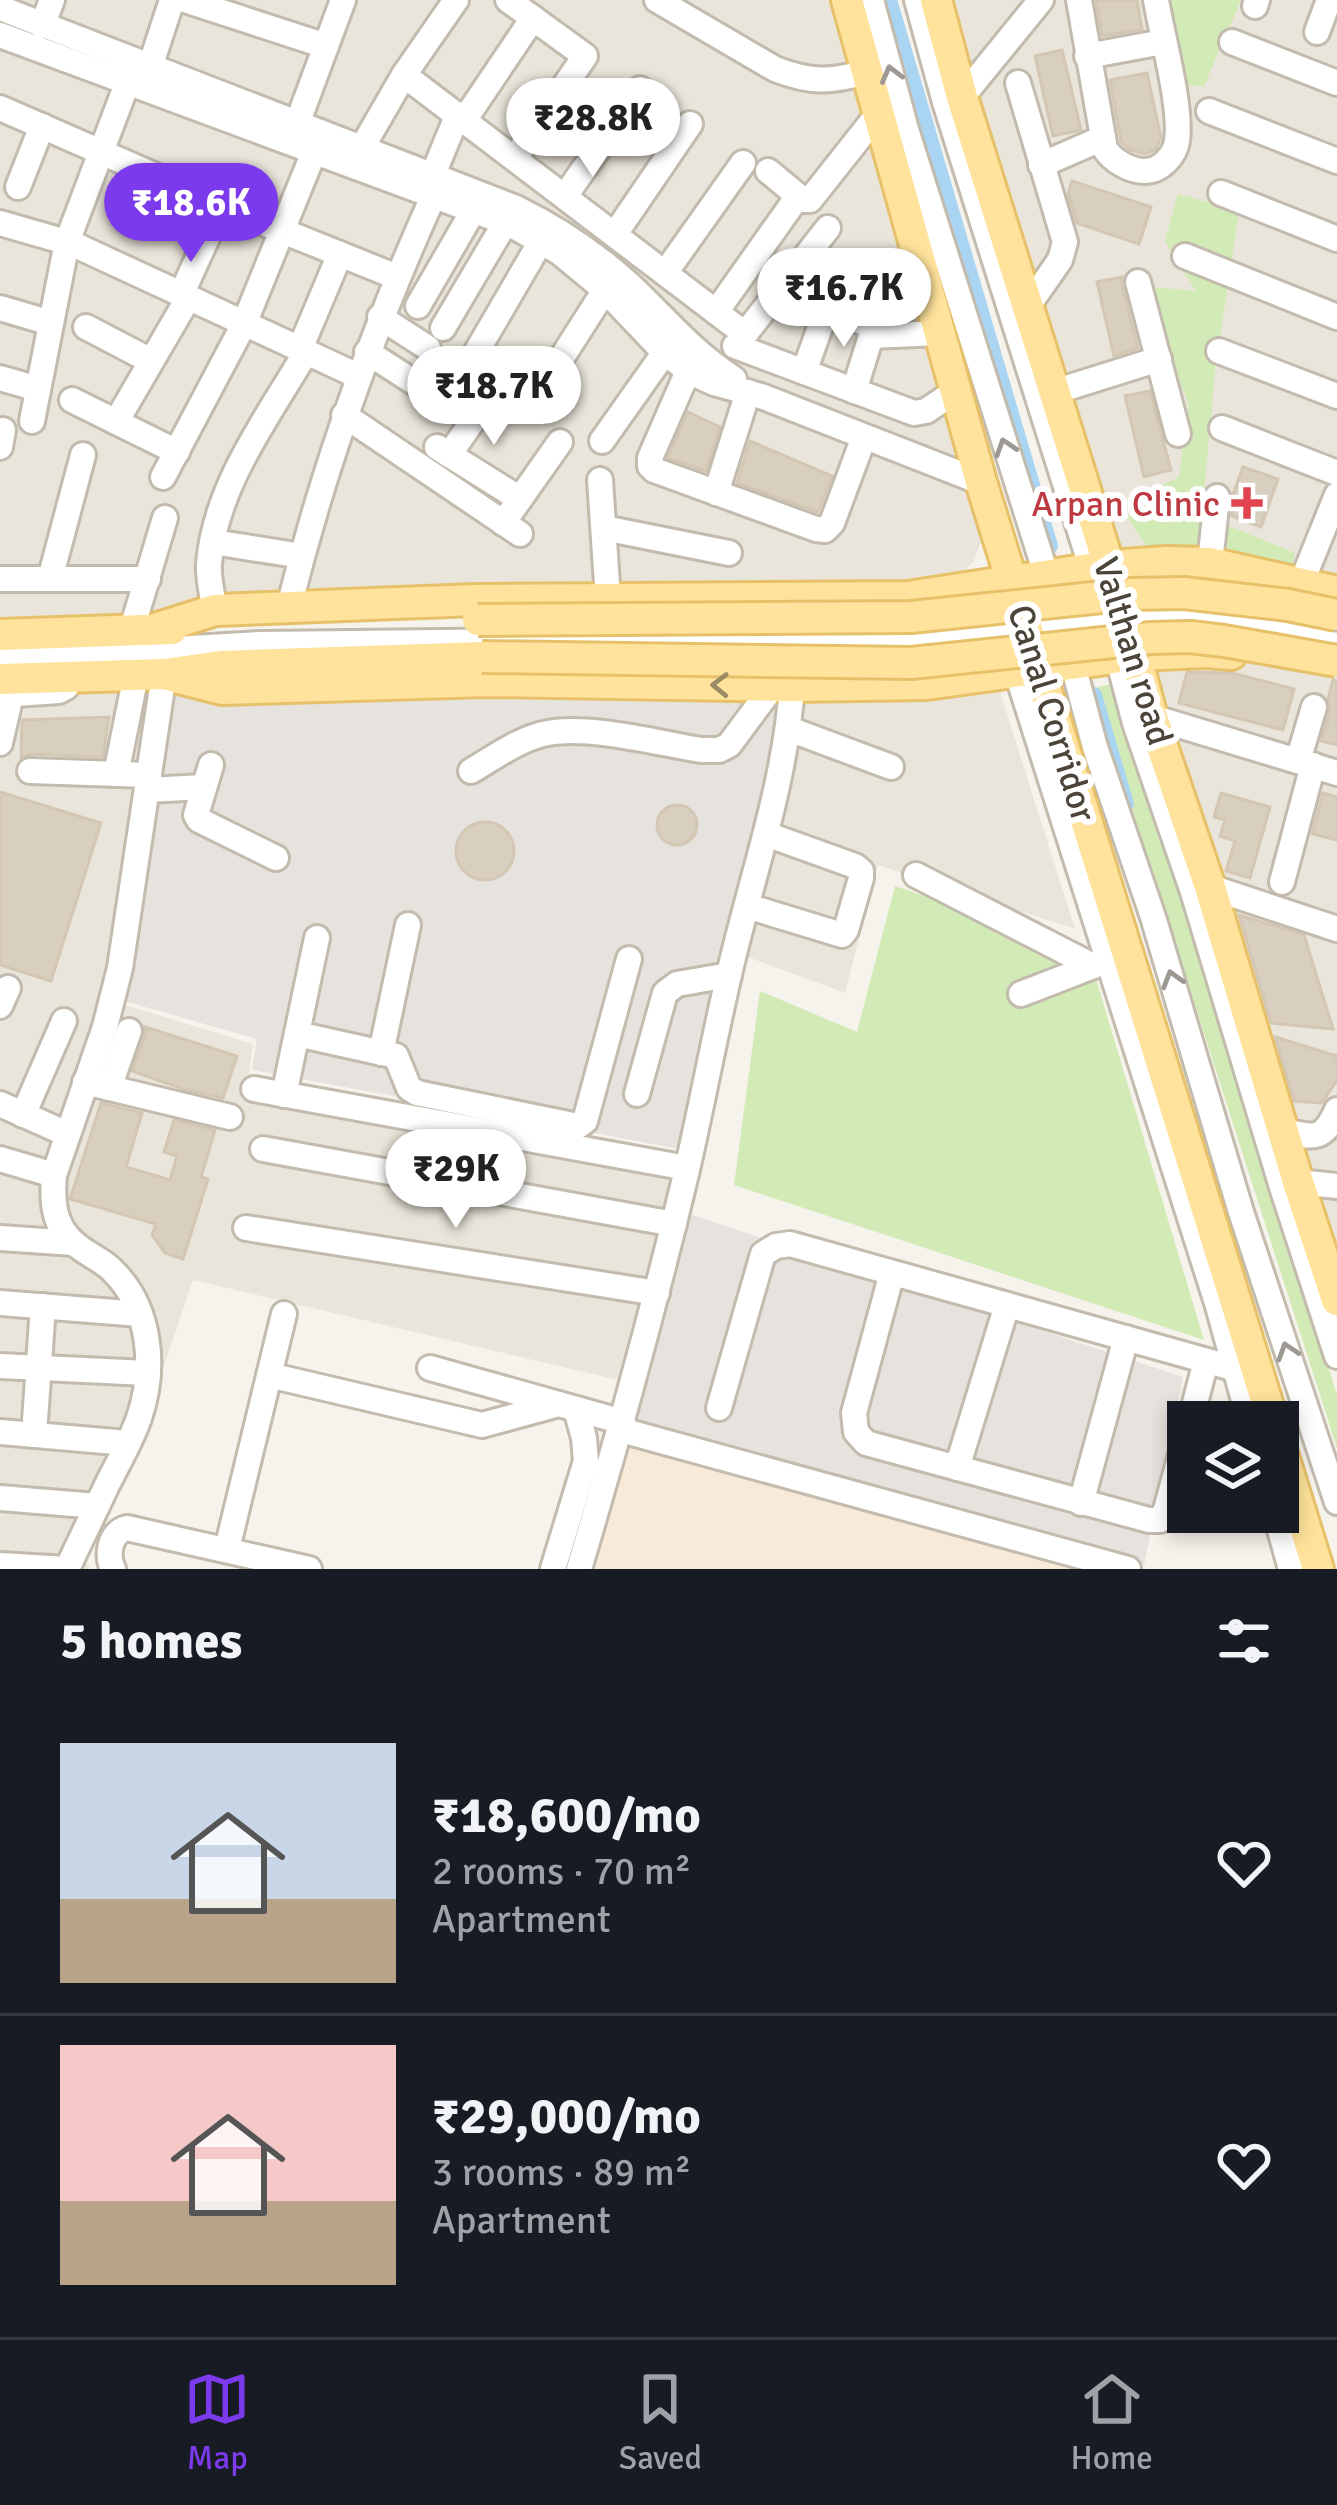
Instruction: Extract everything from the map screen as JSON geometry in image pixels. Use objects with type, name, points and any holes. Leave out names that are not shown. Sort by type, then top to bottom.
[{"type":"main road","name":"Canal Corridor","points":[[847,0],[981,482],[1028,630],[1028,671],[1266,1401]]},
{"type":"main road","name":"Valthan road","points":[[936,0],[1054,392],[1126,656],[1210,887],[1337,1300]]},
{"type":"main road","points":[[941,592],[965,579],[988,541],[981,482]]},
{"type":"main road","points":[[5,673],[214,610],[476,600],[908,596],[1100,567],[1210,562],[1337,592]]},
{"type":"main road","points":[[142,631],[478,620],[911,616],[1184,593],[1337,615]]},
{"type":"main road","points":[[5,673],[84,678],[221,666],[482,657],[911,663],[1190,637],[1337,661]]},
{"type":"main road","points":[[150,675],[222,689],[487,681],[927,684],[1126,656],[1206,652],[1337,675]]},
{"type":"main road","points":[[1299,1508],[1318,1569]]},
{"type":"street","points":[[42,26],[52,0]]},
{"type":"street","points":[[32,421],[67,242],[101,152],[172,0]]},
{"type":"street","points":[[185,0],[239,8],[326,46]]},
{"type":"street","points":[[297,124],[343,0]]},
{"type":"street","points":[[356,157],[456,0]]},
{"type":"street","points":[[508,0],[585,56],[515,158]]},
{"type":"street","points":[[657,0],[791,75],[835,80],[867,72]]},
{"type":"street","points":[[871,0],[904,126],[1063,628],[1095,747],[1337,1502]]},
{"type":"street","points":[[917,0],[945,102],[1100,567]]},
{"type":"street","points":[[962,97],[1041,0]]},
{"type":"street","points":[[1079,0],[1103,138],[1111,158],[1147,171],[1164,164],[1177,147],[1178,120],[1156,0]]},
{"type":"street","points":[[1317,32],[1329,0]]},
{"type":"street","points":[[0,8],[42,26],[92,57]]},
{"type":"street","points":[[289,608],[344,415],[430,189],[461,116],[532,18]]},
{"type":"street","points":[[0,35],[92,57],[297,124],[356,157],[559,252],[688,371],[981,482]]},
{"type":"street","points":[[1232,41],[1337,83]]},
{"type":"street","points":[[1087,56],[1163,42]]},
{"type":"street","points":[[139,74],[314,152],[356,157]]},
{"type":"street","points":[[404,75],[716,312],[740,340],[804,372],[914,413],[926,411],[956,391]]},
{"type":"street","points":[[1018,82],[1065,242],[1064,252],[1028,306]]},
{"type":"street","points":[[565,196],[640,89]]},
{"type":"street","points":[[0,107],[397,277]]},
{"type":"street","points":[[1209,111],[1337,160]]},
{"type":"street","points":[[768,171],[803,200],[810,200],[878,114]]},
{"type":"street","points":[[615,234],[690,124]]},
{"type":"street","points":[[18,187],[42,126]]},
{"type":"street","points":[[1041,165],[1103,138]]},
{"type":"street","points":[[163,477],[244,324],[314,152]]},
{"type":"street","points":[[665,273],[742,163]]},
{"type":"street","points":[[430,189],[516,208],[569,237],[630,285],[673,332],[754,394]]},
{"type":"street","points":[[1221,193],[1337,239]]},
{"type":"street","points":[[716,312],[798,196]]},
{"type":"street","points":[[116,422],[182,307],[186,284],[222,205]]},
{"type":"street","points":[[418,306],[473,211]]},
{"type":"street","points":[[0,223],[67,242],[303,351],[362,364],[473,421]]},
{"type":"street","points":[[380,317],[435,338],[505,223]]},
{"type":"street","points":[[718,368],[828,228]]},
{"type":"street","points":[[477,351],[541,241]]},
{"type":"street","points":[[214,610],[208,567],[231,480],[303,351],[340,254]]},
{"type":"street","points":[[1185,256],[1337,317]]},
{"type":"street","points":[[1138,282],[1178,434]]},
{"type":"street","points":[[780,289],[871,328],[854,391]]},
{"type":"street","points":[[538,395],[605,290]]},
{"type":"street","points":[[0,308],[51,323]]},
{"type":"street","points":[[804,372],[827,308]]},
{"type":"street","points":[[86,327],[151,361]]},
{"type":"street","points":[[871,335],[940,333]]},
{"type":"street","points":[[1219,351],[1337,396]]},
{"type":"street","points":[[602,441],[665,352]]},
{"type":"street","points":[[1054,392],[1159,359]]},
{"type":"street","points":[[688,371],[650,458],[654,470],[825,530],[832,524],[864,437]]},
{"type":"street","points":[[0,378],[38,389]]},
{"type":"street","points":[[495,389],[473,421],[443,451],[520,499]]},
{"type":"street","points":[[716,493],[754,394]]},
{"type":"street","points":[[72,400],[177,452]]},
{"type":"street","points":[[344,415],[512,528],[520,499],[560,442]]},
{"type":"street","points":[[1222,428],[1337,473]]},
{"type":"street","points":[[50,579],[83,455]]},
{"type":"street","points":[[600,480],[608,599]]},
{"type":"street","points":[[1301,584],[1337,495]]},
{"type":"street","points":[[1210,562],[1217,497]]},
{"type":"street","points":[[142,631],[148,579],[165,518]]},
{"type":"street","points":[[604,528],[729,553]]},
{"type":"street","points":[[213,542],[302,556]]},
{"type":"street","points":[[0,579],[148,579]]},
{"type":"street","points":[[1216,617],[1232,610],[1337,626]]},
{"type":"street","points":[[0,743],[5,673],[260,644],[873,640],[1063,628],[1117,619],[1216,617],[1243,627],[1337,645]]},
{"type":"street","points":[[1126,656],[1135,723],[1193,892],[1337,1356]]},
{"type":"street","points":[[1028,671],[1101,963],[1218,1306],[1244,1401]]},
{"type":"street","points":[[116,774],[150,675]]},
{"type":"street","points":[[97,1085],[148,783],[150,675]]},
{"type":"street","points":[[579,1569],[674,1224],[729,975],[779,784],[788,729],[783,686]]},
{"type":"street","points":[[471,771],[513,746],[548,733],[578,732],[719,750],[783,686]]},
{"type":"street","points":[[1282,882],[1316,766],[1315,707]]},
{"type":"street","points":[[1152,717],[1316,766]]},
{"type":"street","points":[[788,729],[891,766]]},
{"type":"street","points":[[30,771],[116,774],[148,783],[207,776],[196,815],[199,820],[276,858]]},
{"type":"street","points":[[747,906],[842,935],[861,878],[855,866],[766,835]]},
{"type":"street","points":[[916,875],[1101,963]]},
{"type":"street","points":[[1210,887],[1337,929]]},
{"type":"street","points":[[381,1053],[409,925]]},
{"type":"street","points":[[284,1095],[317,938]]},
{"type":"street","points":[[297,1034],[396,1056],[409,1088],[417,1093],[578,1126],[585,1120],[629,959]]},
{"type":"street","points":[[1021,994],[1101,963]]},
{"type":"street","points":[[637,1094],[665,993],[677,984],[729,975]]},
{"type":"street","points":[[64,1021],[12,1110],[67,1134]]},
{"type":"street","points":[[0,1564],[68,1569],[139,1418],[148,1373],[146,1328],[133,1296],[115,1273],[74,1243],[55,1216],[52,1200],[53,1175],[67,1134],[129,1031]]},
{"type":"street","points":[[97,1085],[230,1117]]},
{"type":"street","points":[[254,1089],[687,1168]]},
{"type":"street","points":[[1284,1131],[1319,1135],[1328,1130],[1337,1110]]},
{"type":"street","points":[[262,1149],[674,1224]]},
{"type":"street","points":[[0,1159],[53,1175]]},
{"type":"street","points":[[1298,1182],[1337,1186]]},
{"type":"street","points":[[246,1228],[656,1293]]},
{"type":"street","points":[[0,1238],[74,1243]]},
{"type":"street","points":[[719,1408],[763,1254],[790,1244],[1235,1369]]},
{"type":"street","points":[[892,1273],[854,1413],[856,1432],[866,1442],[1127,1516],[1160,1520],[1167,1506]]},
{"type":"street","points":[[0,1303],[140,1314]]},
{"type":"street","points":[[957,1468],[1007,1305]]},
{"type":"street","points":[[34,1435],[43,1306]]},
{"type":"street","points":[[238,1557],[284,1314]]},
{"type":"street","points":[[1081,1503],[1126,1338]]},
{"type":"street","points":[[1195,1401],[1206,1361]]},
{"type":"street","points":[[0,1366],[148,1373]]},
{"type":"street","points":[[430,1368],[1128,1569]]},
{"type":"street","points":[[269,1375],[482,1425],[568,1406]]},
{"type":"street","points":[[553,1569],[586,1461],[584,1438],[568,1406]]},
{"type":"street","points":[[0,1432],[127,1443]]},
{"type":"street","points":[[0,1498],[97,1506]]},
{"type":"street","points":[[113,1569],[109,1558],[114,1536],[127,1528],[292,1567]]},
{"type":"street","points":[[1281,1533],[1291,1569]]},
{"type":"shaded area","points":[[0,0],[841,0],[975,477],[763,393],[709,360],[632,284]]},
{"type":"shaded area","points":[[944,0],[1337,0],[1337,1278]]},
{"type":"shaded area","points":[[0,40],[532,240],[657,352],[976,485],[982,539],[974,561],[940,588],[151,625],[0,617]]},
{"type":"shaded area","points":[[168,679],[784,693],[773,768],[680,1149],[252,1070],[257,1039],[117,999]]},
{"type":"shaded area","points":[[997,682],[1075,929],[878,865],[845,993],[740,954],[799,691]]},
{"type":"shaded area","points":[[148,685],[115,966],[105,999],[253,1044],[249,1074],[678,1155],[618,1380],[193,1280],[143,1427],[80,1552],[90,1569],[0,1569],[0,699]]},
{"type":"shaded area","points":[[689,1214],[1183,1377],[1178,1401],[1167,1401],[1167,1454],[1144,1565],[633,1423]]},
{"type":"shaded area","points":[[626,1438],[1112,1569],[587,1569]]},
{"type":"green space","points":[[1160,0],[1241,0],[1204,86],[1176,85]]},
{"type":"green space","points":[[1178,194],[1239,211],[1215,372],[1202,515],[1295,553],[1289,577],[1154,557],[1128,519],[1144,493],[1179,477],[1189,405],[1164,338],[1153,287],[1196,291],[1165,241]]},
{"type":"green space","points":[[1113,683],[1337,1395],[1337,1448],[1127,793],[1087,690]]},
{"type":"green space","points":[[895,886],[1088,952],[1204,1340],[734,1185],[760,991],[857,1032]]},
{"type":"building","points":[[1096,0],[1137,0],[1142,29],[1102,36]]},
{"type":"building","points":[[1062,50],[1081,130],[1053,136],[1035,56]]},
{"type":"building","points":[[1147,73],[1161,138],[1155,150],[1145,154],[1121,142],[1110,80]]},
{"type":"building","points":[[1072,181],[1151,207],[1139,244],[1077,223],[1068,194]]},
{"type":"building","points":[[1122,277],[1138,348],[1114,356],[1097,282]]},
{"type":"building","points":[[1150,391],[1171,470],[1144,477],[1125,396]]},
{"type":"building","points":[[688,412],[720,427],[706,471],[668,458]]},
{"type":"building","points":[[750,441],[832,476],[818,512],[737,483]]},
{"type":"building","points":[[1243,467],[1278,479],[1261,527],[1232,516],[1233,494]]},
{"type":"building","points":[[1187,672],[1232,673],[1294,689],[1283,730],[1179,703]]},
{"type":"building","points":[[1333,680],[1337,681],[1337,745],[1321,741]]},
{"type":"building","points":[[109,717],[103,757],[31,754],[21,758],[22,720]]},
{"type":"building","points":[[0,792],[101,823],[51,981],[0,965]]},
{"type":"building","points":[[1221,793],[1270,807],[1250,878],[1226,871],[1235,841],[1220,836],[1225,820],[1214,817]]},
{"type":"building","points":[[1323,793],[1337,797],[1337,840],[1312,834]]},
{"type":"building","points":[[677,805],[691,811],[697,825],[691,839],[677,845],[663,839],[657,825],[663,811]]},
{"type":"building","points":[[485,822],[505,831],[514,851],[505,871],[485,880],[465,871],[456,851],[465,831]]},
{"type":"building","points":[[1239,915],[1304,935],[1333,1029],[1271,1023]]},
{"type":"building","points":[[145,1027],[237,1056],[223,1098],[132,1071]]},
{"type":"building","points":[[1275,1037],[1337,1056],[1337,1080],[1322,1103],[1294,1101]]},
{"type":"building","points":[[101,1103],[142,1113],[126,1167],[170,1180],[177,1156],[164,1152],[174,1120],[215,1130],[201,1177],[208,1179],[183,1259],[165,1253],[152,1235],[156,1224],[70,1199]]},
{"type":"waterway","points":[[889,0],[1050,546]]},
{"type":"waterway","points":[[1094,695],[1126,804]]},
{"type":"place","name":"Arpan Clinic","points":[[1247,503]]}]
